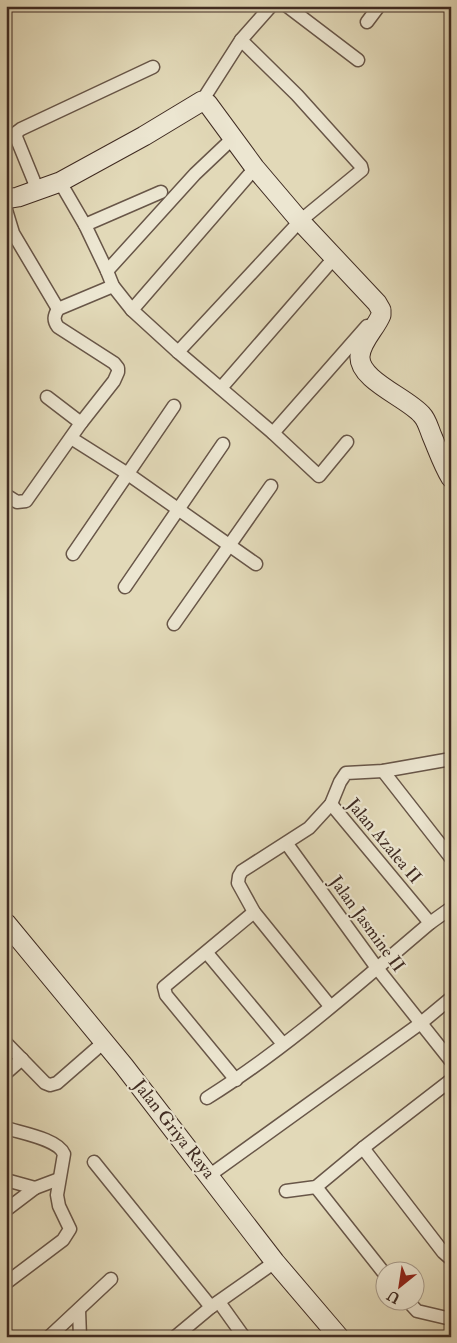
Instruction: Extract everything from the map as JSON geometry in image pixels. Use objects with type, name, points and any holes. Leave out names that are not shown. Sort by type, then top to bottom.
[{"type":"street","points":[[6,199],[18,198],[60,182],[151,132],[202,101],[241,40],[271,6]]},
{"type":"street","points":[[287,6],[358,60]]},
{"type":"street","points":[[367,22],[380,6]]},
{"type":"street","points":[[178,352],[300,222],[359,174],[362,168],[297,95],[241,40]]},
{"type":"street","points":[[38,191],[16,136],[17,132],[153,67]]},
{"type":"street","points":[[202,101],[208,104],[255,168],[300,222],[377,303],[381,310],[378,322],[363,346],[360,355],[362,366],[366,373],[420,412],[451,478]]},
{"type":"street","points":[[107,271],[195,174],[233,138]]},
{"type":"street","points":[[132,310],[255,168]]},
{"type":"street","points":[[60,182],[85,226],[113,286],[132,310],[178,352],[222,388],[319,476],[347,442]]},
{"type":"street","points":[[85,226],[161,192]]},
{"type":"street","points":[[6,210],[10,231],[58,309]]},
{"type":"street","points":[[222,388],[334,258]]},
{"type":"street","points":[[6,495],[17,502],[26,501],[81,423],[114,381],[118,368],[114,363],[58,327],[54,322],[58,309],[113,286]]},
{"type":"street","points":[[273,433],[381,310]]},
{"type":"street","points":[[47,398],[81,423]]},
{"type":"street","points":[[73,554],[174,406]]},
{"type":"street","points":[[71,438],[128,474],[256,564]]},
{"type":"street","points":[[125,587],[222,444]]},
{"type":"street","points":[[174,624],[271,486]]},
{"type":"street","points":[[330,1006],[254,912],[238,883],[239,876],[242,871],[287,844],[309,828],[331,804],[346,773],[383,771],[451,759]]},
{"type":"street","points":[[383,771],[451,858]]},
{"type":"street","name":"Jalan Azalea II","points":[[331,804],[430,923]]},
{"type":"street","name":"Jalan Jasmine II","points":[[287,844],[376,968],[451,1061]]},
{"type":"street","points":[[207,1098],[236,1080],[283,1044],[430,923],[451,908]]},
{"type":"street","points":[[236,1080],[164,991],[166,984],[207,953],[254,912]]},
{"type":"street","name":"Jalan Griya Raya","points":[[6,923],[124,1066],[210,1175],[275,1262],[339,1337]]},
{"type":"street","points":[[207,953],[283,1044]]},
{"type":"street","points":[[210,1175],[421,1022],[451,998]]},
{"type":"street","points":[[6,1043],[50,1086],[58,1083],[107,1046]]},
{"type":"street","points":[[6,1072],[22,1059]]},
{"type":"street","points":[[286,1191],[316,1187],[451,1080]]},
{"type":"street","points":[[6,1128],[54,1143],[62,1148],[64,1154],[57,1195],[59,1206],[69,1225],[69,1233],[64,1240],[6,1283]]},
{"type":"street","points":[[363,1148],[443,1252],[451,1259]]},
{"type":"street","points":[[94,1162],[244,1337]]},
{"type":"street","points":[[6,1180],[34,1188]]},
{"type":"street","points":[[6,1210],[34,1188],[59,1180]]},
{"type":"street","points":[[316,1187],[374,1260]]},
{"type":"street","points":[[175,1337],[215,1304],[275,1262]]},
{"type":"street","points":[[49,1337],[111,1279]]},
{"type":"street","points":[[79,1310],[80,1337]]},
{"type":"street","points":[[417,1310],[451,1319]]}]
